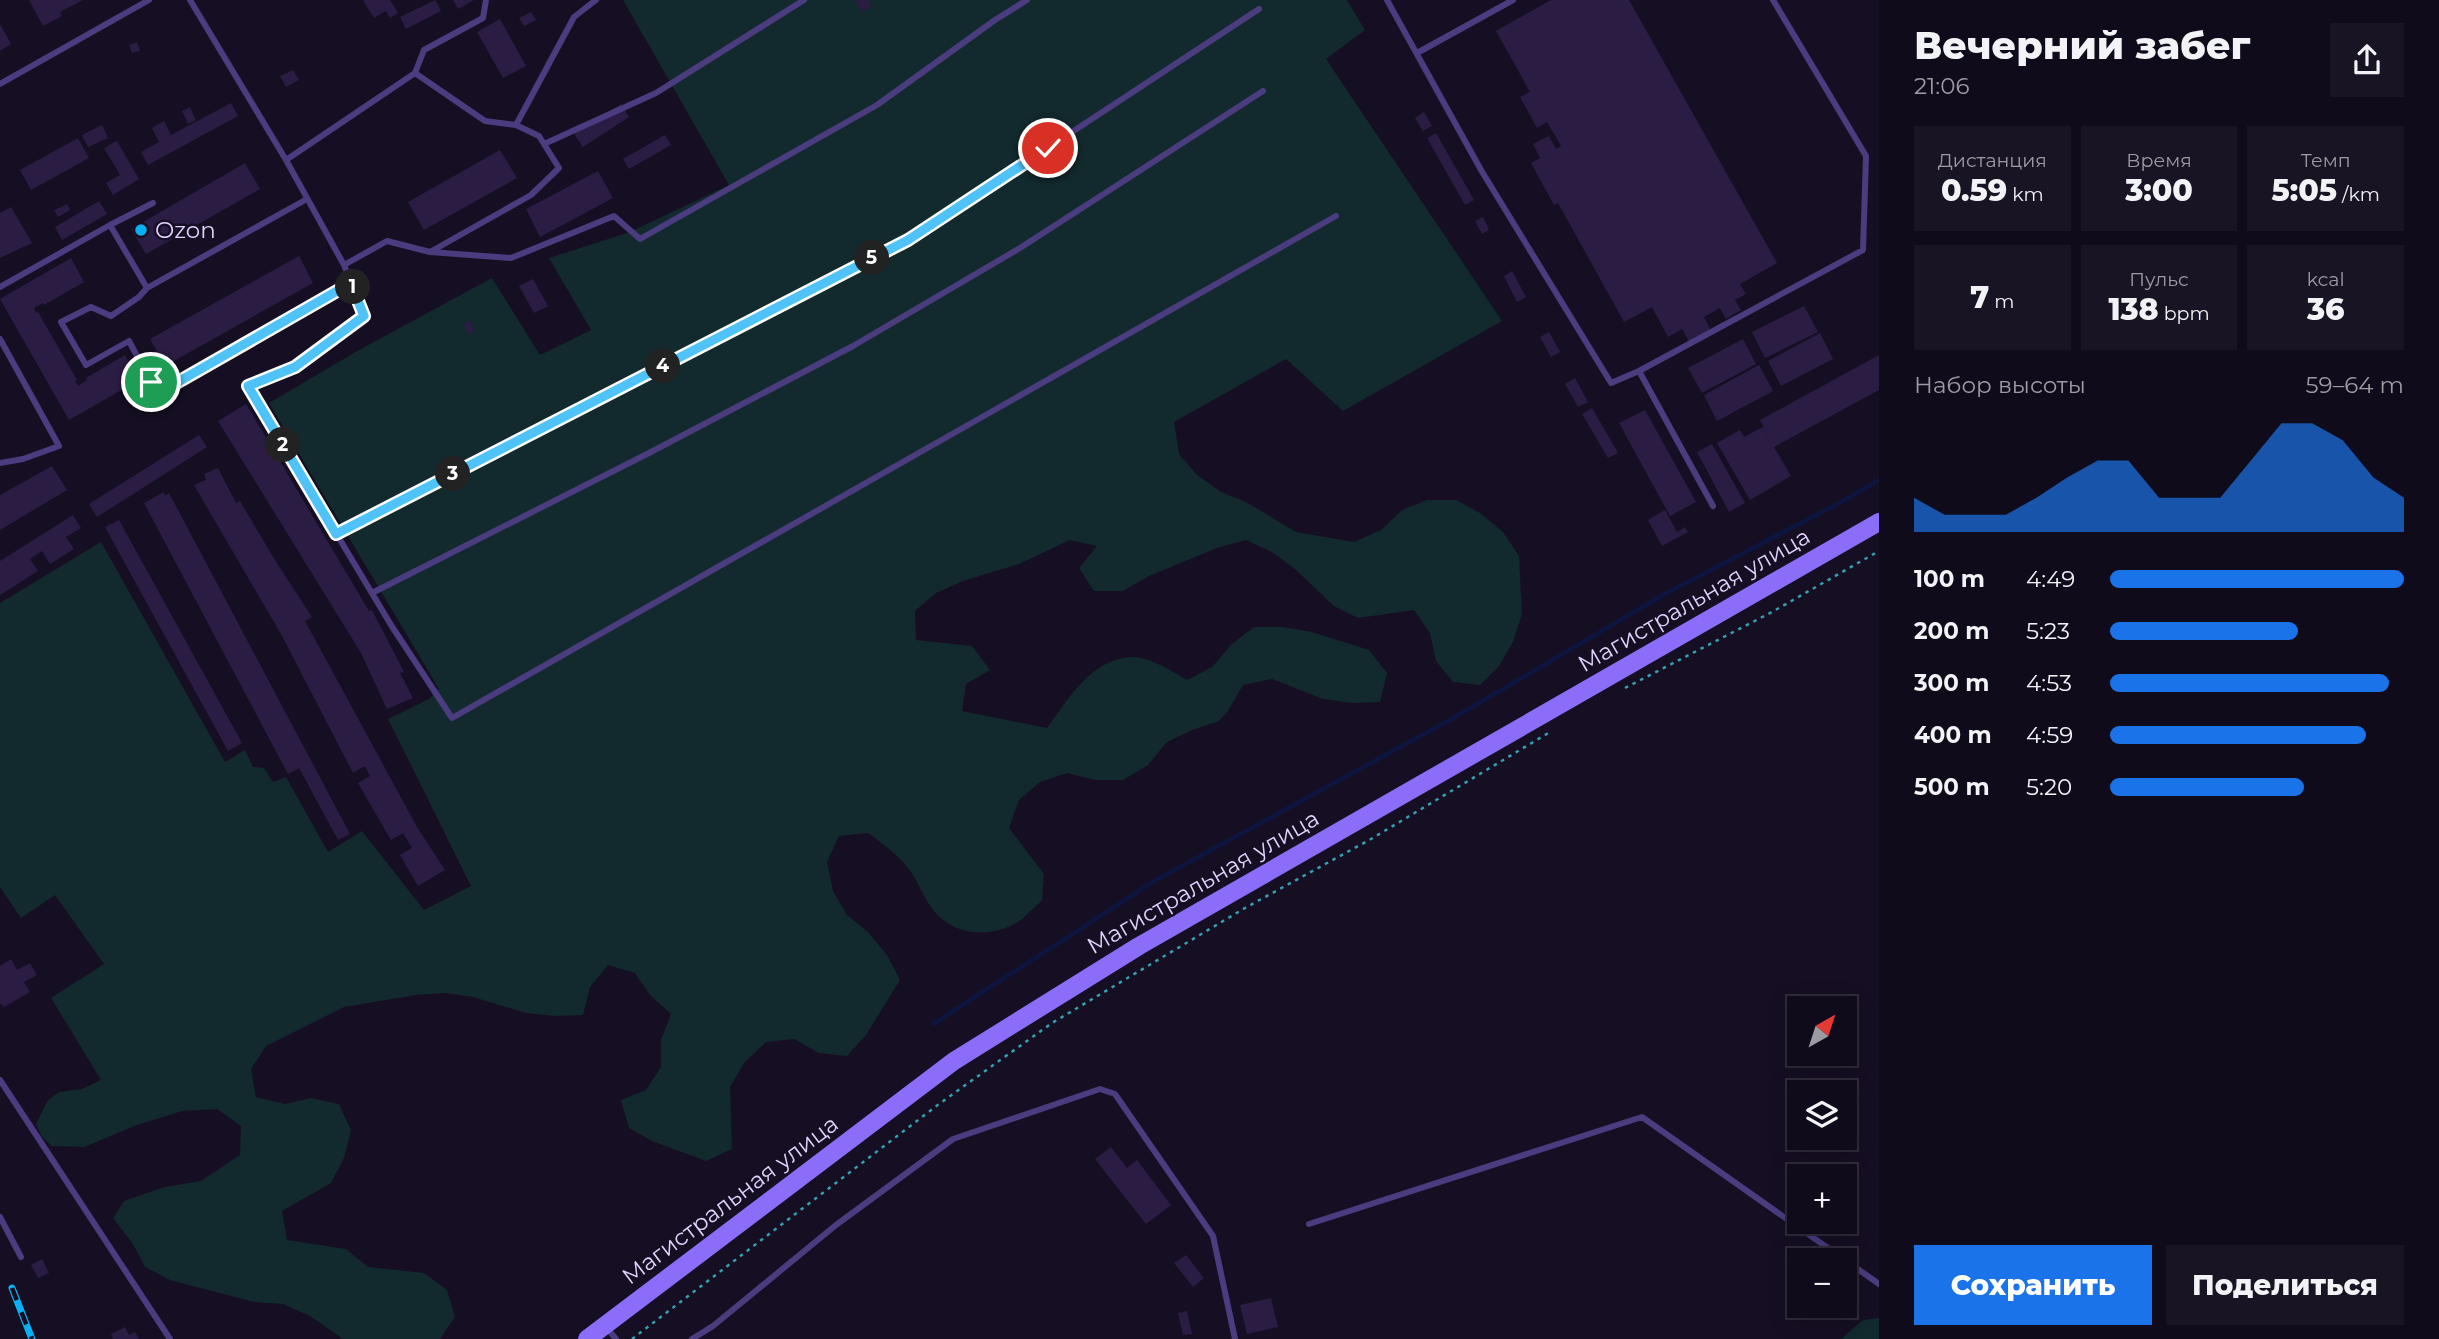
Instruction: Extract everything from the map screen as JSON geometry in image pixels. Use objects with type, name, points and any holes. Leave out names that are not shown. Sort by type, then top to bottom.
[{"type":"main road","name":"Магистральная улица","points":[[587,1339],[610,1332],[954,1061],[993,1036],[1139,946],[1879,522]]},
{"type":"lane","points":[[0,84],[149,0]]},
{"type":"lane","points":[[190,0],[286,160],[344,265],[364,316],[295,367],[248,386],[372,593],[452,718],[1336,216]]},
{"type":"lane","points":[[286,160],[415,73],[424,50],[482,18],[486,0]]},
{"type":"lane","points":[[516,125],[574,17],[596,0]]},
{"type":"lane","points":[[544,144],[656,93],[804,0]]},
{"type":"lane","points":[[344,265],[387,241],[430,252],[511,258],[614,216],[640,239],[877,105],[1027,0]]},
{"type":"lane","points":[[1387,0],[1481,170],[1611,383],[1639,371],[1863,250],[1866,156],[1773,0]]},
{"type":"lane","points":[[1417,53],[1513,0]]},
{"type":"lane","points":[[336,534],[908,240],[1259,9]]},
{"type":"lane","points":[[415,73],[485,121],[516,125],[539,136],[559,168],[531,194],[430,252]]},
{"type":"lane","points":[[372,593],[853,346],[1020,248],[1263,91]]},
{"type":"lane","points":[[307,199],[146,288],[139,297],[111,316],[91,307],[61,322],[86,365],[130,341],[151,382],[164,390],[351,283]]},
{"type":"lane","points":[[0,287],[153,203]]},
{"type":"lane","points":[[110,225],[146,288]]},
{"type":"lane","points":[[0,339],[59,446],[23,459],[0,463]]},
{"type":"lane","points":[[1639,371],[1713,506]]},
{"type":"lane","points":[[0,1080],[170,1339]]},
{"type":"lane","points":[[692,1339],[713,1326],[836,1225],[953,1139],[1100,1089],[1115,1094],[1213,1236],[1235,1339]]},
{"type":"lane","points":[[1309,1224],[1642,1117],[1879,1284]]},
{"type":"lane","points":[[0,1217],[21,1257]]},
{"type":"path","points":[[1624,689],[1772,612],[1879,551]]},
{"type":"path","points":[[632,1339],[939,1104],[1052,1023],[1233,915],[1371,839],[1553,730]]},
{"type":"green space","points":[[623,0],[1347,0],[1365,30],[1326,59],[1502,321],[1343,411],[1286,359],[1174,422],[1179,454],[1197,475],[1221,492],[1246,502],[1296,532],[1354,542],[1381,530],[1402,510],[1427,500],[1456,500],[1480,513],[1503,532],[1519,556],[1522,614],[1513,642],[1499,666],[1480,685],[1453,682],[1436,661],[1430,633],[1414,610],[1358,618],[1334,606],[1295,569],[1272,552],[1246,540],[1217,548],[1149,576],[1123,591],[1094,591],[1079,568],[1097,546],[1070,540],[1019,564],[963,581],[936,593],[915,611],[916,640],[972,646],[990,670],[966,684],[962,711],[1047,728],[1082,682],[1093,672],[1117,659],[1146,659],[1187,680],[1212,667],[1232,644],[1254,627],[1283,627],[1312,632],[1369,650],[1387,673],[1380,702],[1353,703],[1323,699],[1272,679],[1243,685],[1219,721],[1167,742],[1148,765],[1123,780],[1095,780],[1067,773],[1040,782],[1019,800],[1009,828],[1044,874],[1042,900],[1022,919],[1003,929],[971,932],[951,925],[936,914],[909,869],[884,845],[868,833],[839,836],[827,862],[833,891],[847,915],[869,933],[887,955],[900,980],[866,1035],[847,1056],[819,1053],[794,1039],[766,1042],[744,1063],[730,1087],[732,1149],[706,1161],[652,1141],[629,1128],[621,1100],[646,1090],[661,1067],[661,1040],[671,1014],[650,995],[635,973],[608,965],[590,987],[583,1015],[526,1013],[473,997],[445,993],[416,995],[344,1007],[266,1046],[251,1069],[256,1097],[285,1104],[311,1098],[339,1104],[351,1130],[344,1158],[331,1183],[282,1211],[287,1240],[346,1249],[368,1267],[424,1273],[447,1290],[455,1317],[440,1339],[343,1339],[310,1316],[283,1304],[254,1302],[170,1280],[145,1267],[133,1244],[113,1218],[124,1201],[165,1187],[201,1181],[240,1155],[241,1126],[217,1109],[182,1111],[137,1125],[84,1147],[52,1146],[42,1137],[36,1124],[48,1100],[59,1092],[82,1089],[101,1080],[51,998],[104,964],[55,895],[21,918],[0,887],[0,603],[101,542],[225,762],[245,750],[253,767],[264,768],[273,782],[286,777],[328,852],[362,831],[424,910],[471,886],[388,719],[429,699],[439,689],[269,403],[359,350],[492,278],[540,355],[591,330],[549,258],[630,232],[729,185]]},
{"type":"green space","points":[[1879,1318],[1879,1339],[1841,1339],[1863,1320]]},
{"type":"building","points":[[29,0],[83,0],[60,12],[62,16],[43,26]]},
{"type":"building","points":[[363,0],[390,0],[398,13],[390,18],[386,11],[374,18]]},
{"type":"building","points":[[435,0],[441,11],[406,29],[400,17]]},
{"type":"building","points":[[453,0],[474,0],[458,9]]},
{"type":"building","points":[[855,0],[868,0],[872,6],[862,12]]},
{"type":"building","points":[[1551,0],[1629,0],[1777,263],[1740,284],[1746,294],[1735,300],[1741,310],[1726,319],[1720,308],[1704,317],[1711,331],[1690,343],[1682,329],[1668,337],[1652,307],[1624,322],[1558,203],[1554,205],[1531,163],[1540,158],[1533,144],[1549,136],[1556,149],[1561,146],[1547,122],[1537,128],[1520,97],[1530,92],[1496,31]]},
{"type":"building","points":[[531,12],[536,20],[524,26],[519,18]]},
{"type":"building","points":[[500,19],[526,66],[503,78],[477,32]]},
{"type":"building","points":[[0,24],[11,44],[0,51]]},
{"type":"building","points":[[137,42],[140,51],[132,53],[129,45]]},
{"type":"building","points":[[293,70],[299,80],[286,87],[280,76]]},
{"type":"building","points":[[231,103],[238,116],[148,165],[141,152],[159,142],[152,128],[164,121],[171,135]]},
{"type":"building","points":[[621,104],[629,117],[583,147],[574,134]]},
{"type":"building","points":[[190,107],[196,120],[188,124],[182,111]]},
{"type":"building","points":[[1424,112],[1432,126],[1423,131],[1415,118]]},
{"type":"building","points":[[102,125],[108,138],[88,147],[82,135]]},
{"type":"building","points":[[1436,133],[1474,200],[1465,205],[1427,138]]},
{"type":"building","points":[[665,135],[671,145],[629,169],[623,159]]},
{"type":"building","points":[[78,138],[89,158],[31,190],[20,170]]},
{"type":"building","points":[[117,141],[139,179],[113,195],[106,183],[120,175],[104,148]]},
{"type":"building","points":[[500,150],[517,178],[424,230],[408,202]]},
{"type":"building","points":[[245,163],[260,189],[146,254],[131,229]]},
{"type":"building","points":[[598,171],[613,198],[540,237],[526,209]]},
{"type":"building","points":[[99,201],[107,214],[62,240],[55,227]]},
{"type":"building","points":[[67,204],[70,210],[58,217],[54,210]]},
{"type":"building","points":[[11,207],[32,243],[0,258],[0,213]]},
{"type":"building","points":[[1483,217],[1489,230],[1482,234],[1475,221]]},
{"type":"building","points":[[299,256],[313,283],[165,366],[150,339]]},
{"type":"building","points":[[71,258],[84,282],[34,308],[36,313],[38,312],[78,386],[87,380],[86,378],[125,355],[139,380],[69,420],[0,299]]},
{"type":"building","points":[[1512,271],[1526,297],[1517,302],[1504,276]]},
{"type":"building","points":[[533,279],[548,306],[534,313],[519,286]]},
{"type":"building","points":[[1804,306],[1818,332],[1765,358],[1752,332]]},
{"type":"building","points":[[470,320],[475,331],[468,334],[463,324]]},
{"type":"building","points":[[1549,332],[1560,352],[1551,357],[1540,337]]},
{"type":"building","points":[[1820,333],[1833,359],[1781,386],[1768,361]]},
{"type":"building","points":[[1743,339],[1756,364],[1702,393],[1688,368]]},
{"type":"building","points":[[1879,355],[1879,390],[1774,447],[1791,476],[1750,500],[1717,443],[1740,430],[1744,437],[1763,427],[1769,438],[1760,420]]},
{"type":"building","points":[[1759,365],[1773,391],[1717,421],[1704,395]]},
{"type":"building","points":[[1575,378],[1588,402],[1578,407],[1565,384]]},
{"type":"building","points":[[246,404],[369,611],[372,610],[404,672],[400,673],[413,698],[387,709],[361,653],[218,421]]},
{"type":"building","points":[[1592,408],[1618,453],[1608,458],[1582,414]]},
{"type":"building","points":[[1645,410],[1696,502],[1670,516],[1619,423]]},
{"type":"building","points":[[199,435],[207,447],[97,517],[89,504]]},
{"type":"building","points":[[1712,444],[1745,503],[1729,512],[1697,452]]},
{"type":"building","points":[[52,466],[67,490],[0,530],[0,495]]},
{"type":"building","points":[[218,468],[236,503],[240,501],[312,617],[305,621],[417,827],[445,870],[418,886],[400,855],[412,848],[403,833],[391,840],[358,783],[370,776],[365,766],[353,773],[281,634],[194,485],[206,480],[204,474]]},
{"type":"building","points":[[164,492],[165,496],[169,493],[350,834],[338,840],[299,768],[288,774],[144,503]]},
{"type":"building","points":[[1665,510],[1677,532],[1685,527],[1688,532],[1662,546],[1648,520]]},
{"type":"building","points":[[73,515],[81,528],[66,537],[74,549],[50,564],[42,551],[30,559],[38,571],[0,595],[0,561]]},
{"type":"building","points":[[119,520],[242,743],[228,751],[105,527]]},
{"type":"building","points":[[11,959],[17,970],[30,963],[37,975],[24,982],[30,992],[4,1007],[0,1003],[0,966]]},
{"type":"building","points":[[1111,1147],[1127,1168],[1137,1160],[1171,1205],[1146,1224],[1095,1159]]},
{"type":"building","points":[[1186,1255],[1204,1278],[1193,1287],[1174,1263]]},
{"type":"building","points":[[42,1259],[49,1273],[38,1278],[31,1265]]},
{"type":"building","points":[[1271,1298],[1278,1327],[1247,1334],[1240,1305]]},
{"type":"building","points":[[1187,1311],[1192,1334],[1183,1335],[1178,1313]]},
{"type":"building","points":[[125,1327],[129,1335],[135,1332],[139,1339],[113,1339],[111,1334]]},
{"type":"waterway","points":[[933,1024],[1156,880],[1455,717],[1663,595],[1879,480]]},
{"type":"railway","points":[[12,1288],[32,1339]]},
{"type":"place","name":"Ozon","points":[[141,230]]},
{"type":"route","points":[[151,382],[164,390],[351,283],[364,316],[295,367],[248,386],[336,534],[908,240],[1048,148]]}]
